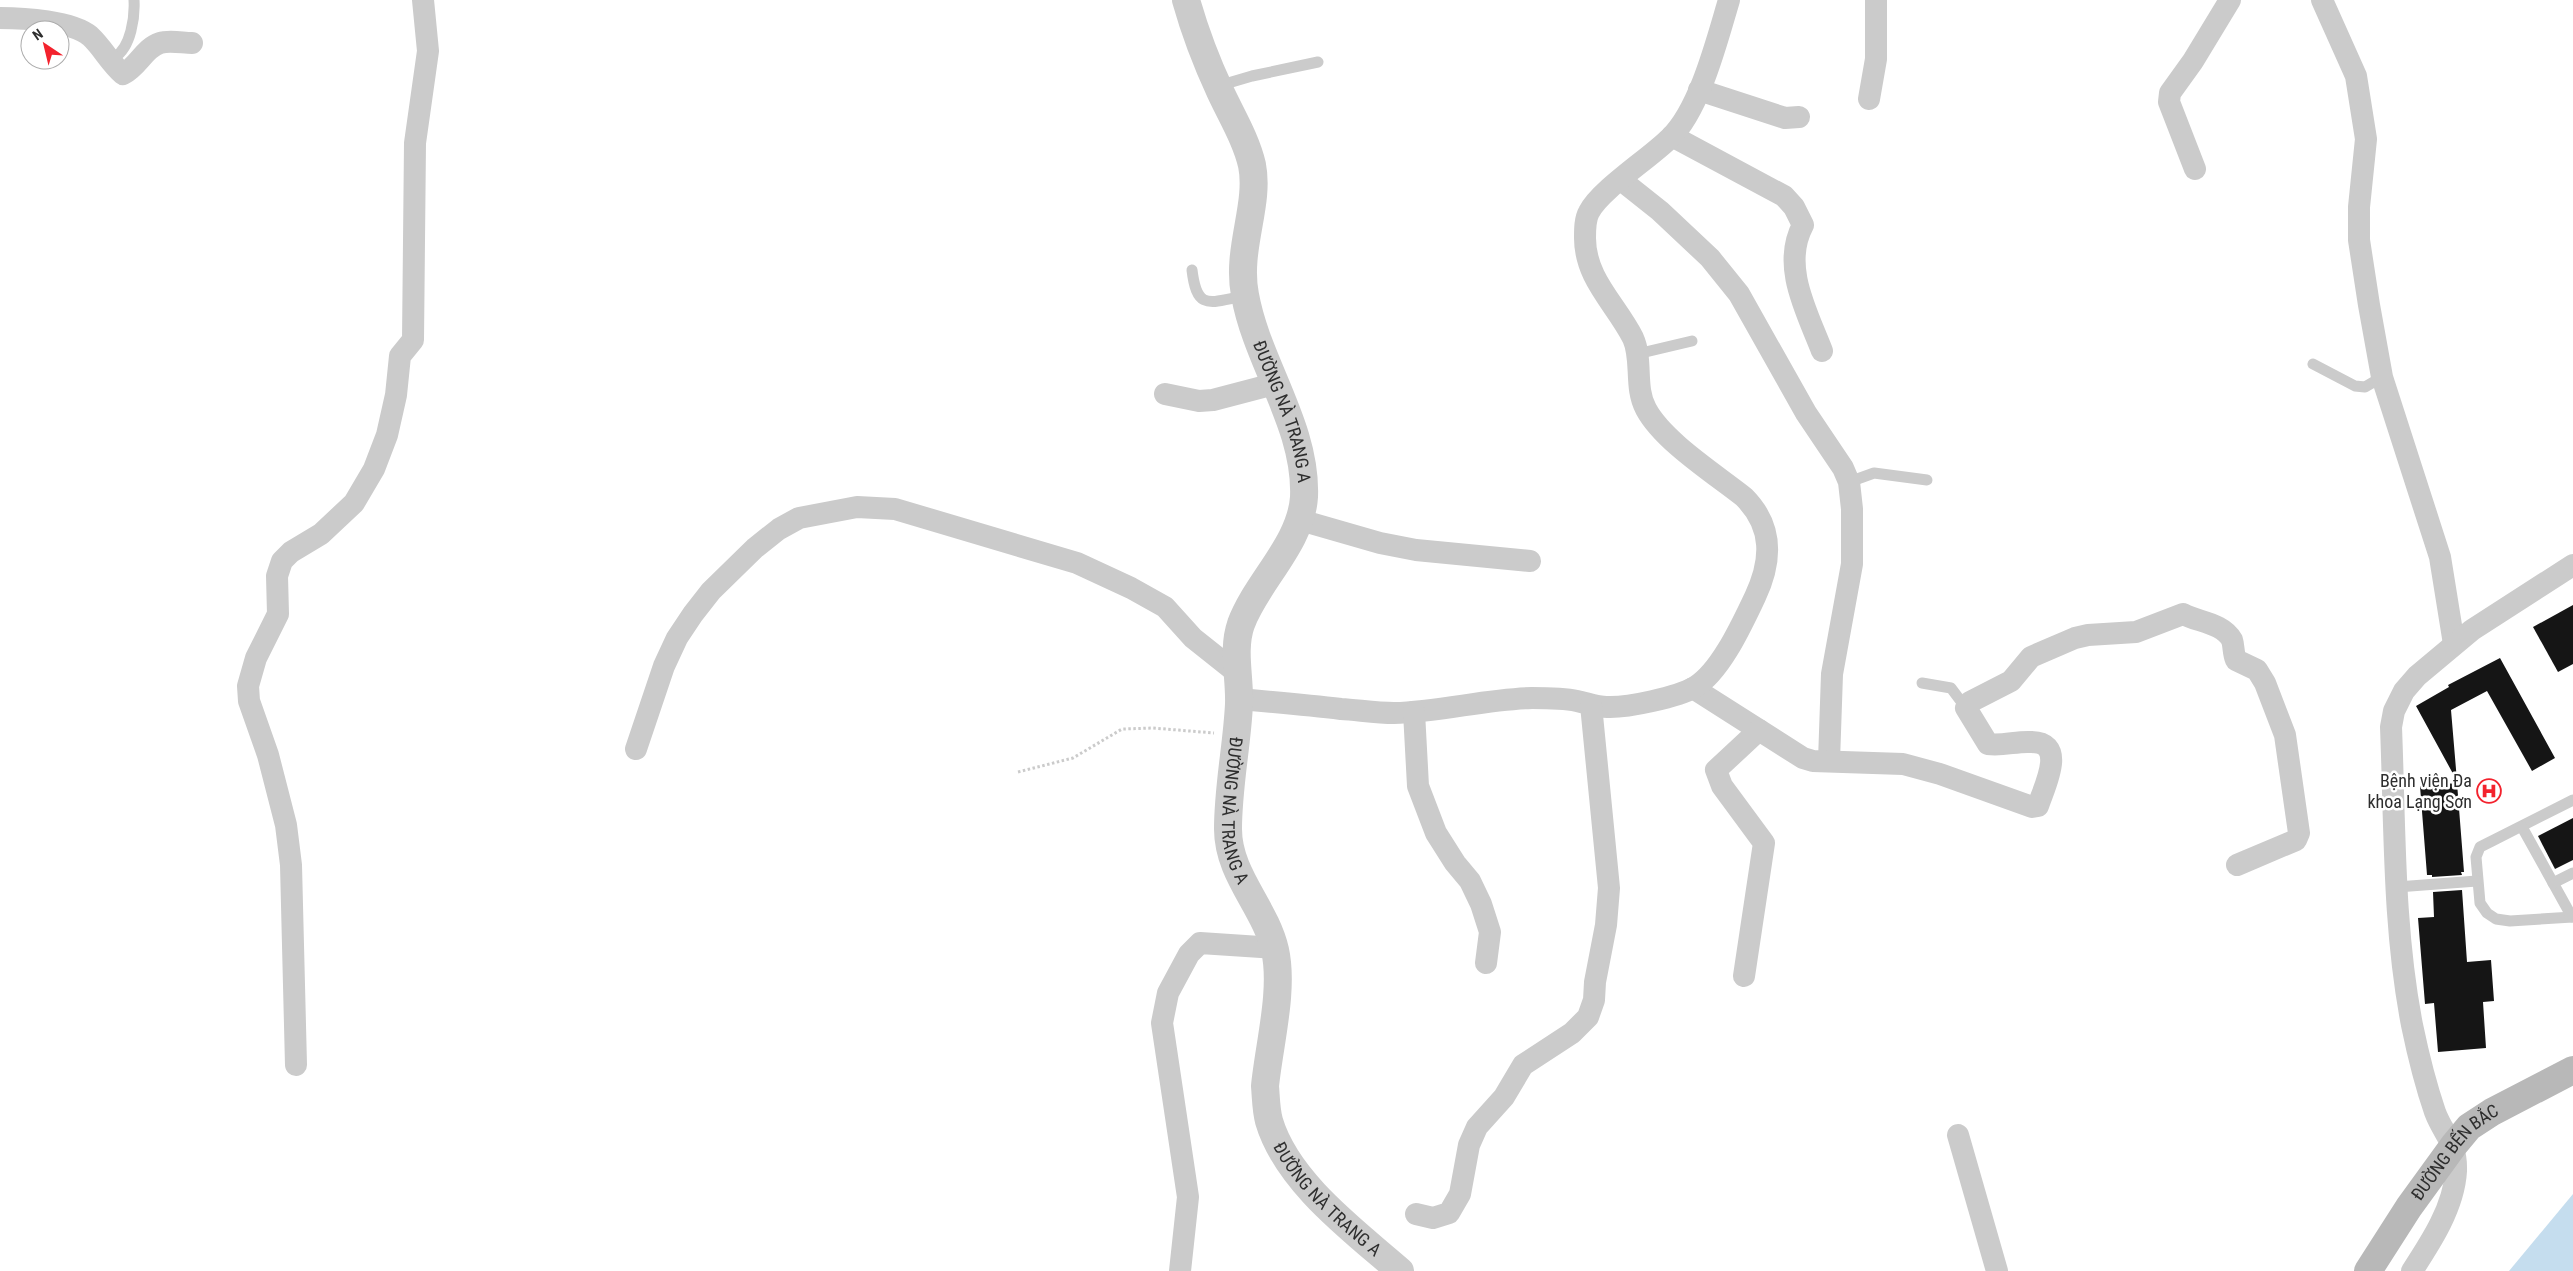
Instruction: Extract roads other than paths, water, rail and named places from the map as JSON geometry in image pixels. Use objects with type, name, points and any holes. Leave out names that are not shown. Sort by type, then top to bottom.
[{"type":"main road","name":"ĐƯỜNG BẾN BẮC","points":[[2368,1271],[2408,1207],[2454,1144],[2469,1127],[2492,1112],[2573,1070]]},
{"type":"street","points":[[296,1065],[291,865],[286,825],[268,755],[249,700],[248,686],[256,658],[278,614],[277,576],[282,561],[290,552],[321,534],[354,503],[374,469],[387,435],[396,395],[400,356],[413,340],[415,143],[428,51],[424,0]]},
{"type":"street","name":"ĐƯỜNG NÀ TRANG A","points":[[1186,0],[1204,54],[1246,145],[1252,166],[1254,189],[1242,263],[1245,296],[1274,384],[1301,457],[1304,499],[1300,520],[1249,606],[1240,627],[1236,648],[1238,686],[1237,736],[1229,783],[1228,833],[1240,879],[1275,948],[1278,969],[1265,1086],[1270,1122],[1295,1169],[1318,1197],[1400,1271]]},
{"type":"street","points":[[636,749],[664,666],[677,638],[711,591],[778,529],[799,518],[856,507],[895,509],[1077,563],[1097,571],[1165,607],[1238,686],[1391,713],[1414,712],[1504,700],[1557,699],[1591,705],[1621,706],[1656,699],[1693,688],[1705,679],[1731,644],[1765,576],[1768,556],[1765,529],[1756,508],[1662,431],[1645,408],[1639,384],[1637,354],[1633,339],[1588,265],[1585,248],[1585,227],[1588,212],[1599,199],[1672,136],[1699,90],[1712,58],[1729,0]]},
{"type":"street","points":[[1869,99],[1876,60],[1876,0]]},
{"type":"street","points":[[2194,169],[2169,102],[2170,93],[2193,61],[2230,0]]},
{"type":"street","points":[[2322,0],[2356,76],[2366,138],[2359,208],[2360,240],[2382,377],[2438,548],[2454,644]]},
{"type":"street","points":[[0,18],[40,20],[80,28],[123,74],[132,70],[151,48],[161,43],[192,43]]},
{"type":"street","points":[[1699,90],[1785,118],[1799,117]]},
{"type":"street","points":[[1672,136],[1784,196],[1794,207],[1803,225],[1797,237],[1794,270],[1822,351]]},
{"type":"street","points":[[1621,180],[1660,211],[1710,258],[1739,294],[1806,413],[1843,468],[1848,482],[1852,509],[1852,564],[1832,674],[1829,761]]},
{"type":"street","points":[[1165,394],[1199,401],[1213,400],[1274,384]]},
{"type":"street","points":[[1300,520],[1380,544],[1416,550],[1530,560]]},
{"type":"street","points":[[2412,1271],[2429,1244],[2447,1208],[2456,1172],[2454,1144],[2436,1115],[2420,1066],[2403,976],[2398,936],[2391,727],[2394,711],[2404,691],[2417,676],[2454,644],[2472,630],[2573,565]]},
{"type":"street","points":[[1693,688],[1802,758],[1902,764],[1940,774],[2032,807],[2038,806],[2051,767],[2052,755],[2050,749],[2043,744],[2033,742],[1988,744],[1966,708],[1970,702],[2011,681],[2032,658],[2075,638],[2088,635],[2136,632],[2167,620],[2174,615],[2183,614],[2220,627],[2233,642],[2236,660],[2257,670],[2273,701],[2286,735],[2299,833],[2296,840],[2237,865]]},
{"type":"street","points":[[1416,1214],[1433,1218],[1449,1213],[1460,1194],[1469,1145],[1477,1127],[1504,1097],[1523,1065],[1572,1033],[1588,1018],[1594,1000],[1595,982],[1606,925],[1608,888],[1591,705]]},
{"type":"street","points":[[1414,712],[1418,786],[1436,833],[1455,863],[1470,881],[1481,904],[1490,932],[1486,963]]},
{"type":"street","points":[[1744,976],[1764,843],[1722,786],[1716,770],[1759,730]]},
{"type":"street","points":[[1180,1271],[1188,1197],[1162,1023],[1168,993],[1189,954],[1200,943],[1275,948]]},
{"type":"street","points":[[1958,1135],[1997,1271]]},
{"type":"lane","points":[[108,56],[115,57],[121,54],[135,13],[134,0]]},
{"type":"lane","points":[[1218,86],[1252,76],[1318,62]]},
{"type":"lane","points":[[1192,270],[1194,290],[1201,298],[1210,302],[1245,296]]},
{"type":"lane","points":[[1637,354],[1692,341]]},
{"type":"lane","points":[[2313,364],[2355,386],[2365,387],[2382,377]]},
{"type":"lane","points":[[1848,482],[1874,473],[1927,480]]},
{"type":"lane","points":[[1922,683],[1951,688],[1966,708]]},
{"type":"lane","points":[[2522,827],[2573,917],[2510,921],[2496,919],[2487,913],[2480,903],[2476,857],[2480,847],[2573,800]]},
{"type":"lane","points":[[2553,883],[2573,873]]},
{"type":"lane","points":[[2397,887],[2477,881]]},
{"type":"water","points":[[2573,1194],[2573,1271],[2509,1271]]},
{"type":"place","name":"Bệnh viện Đa khoa Lạng Sơn","points":[[2489,791]]}]
